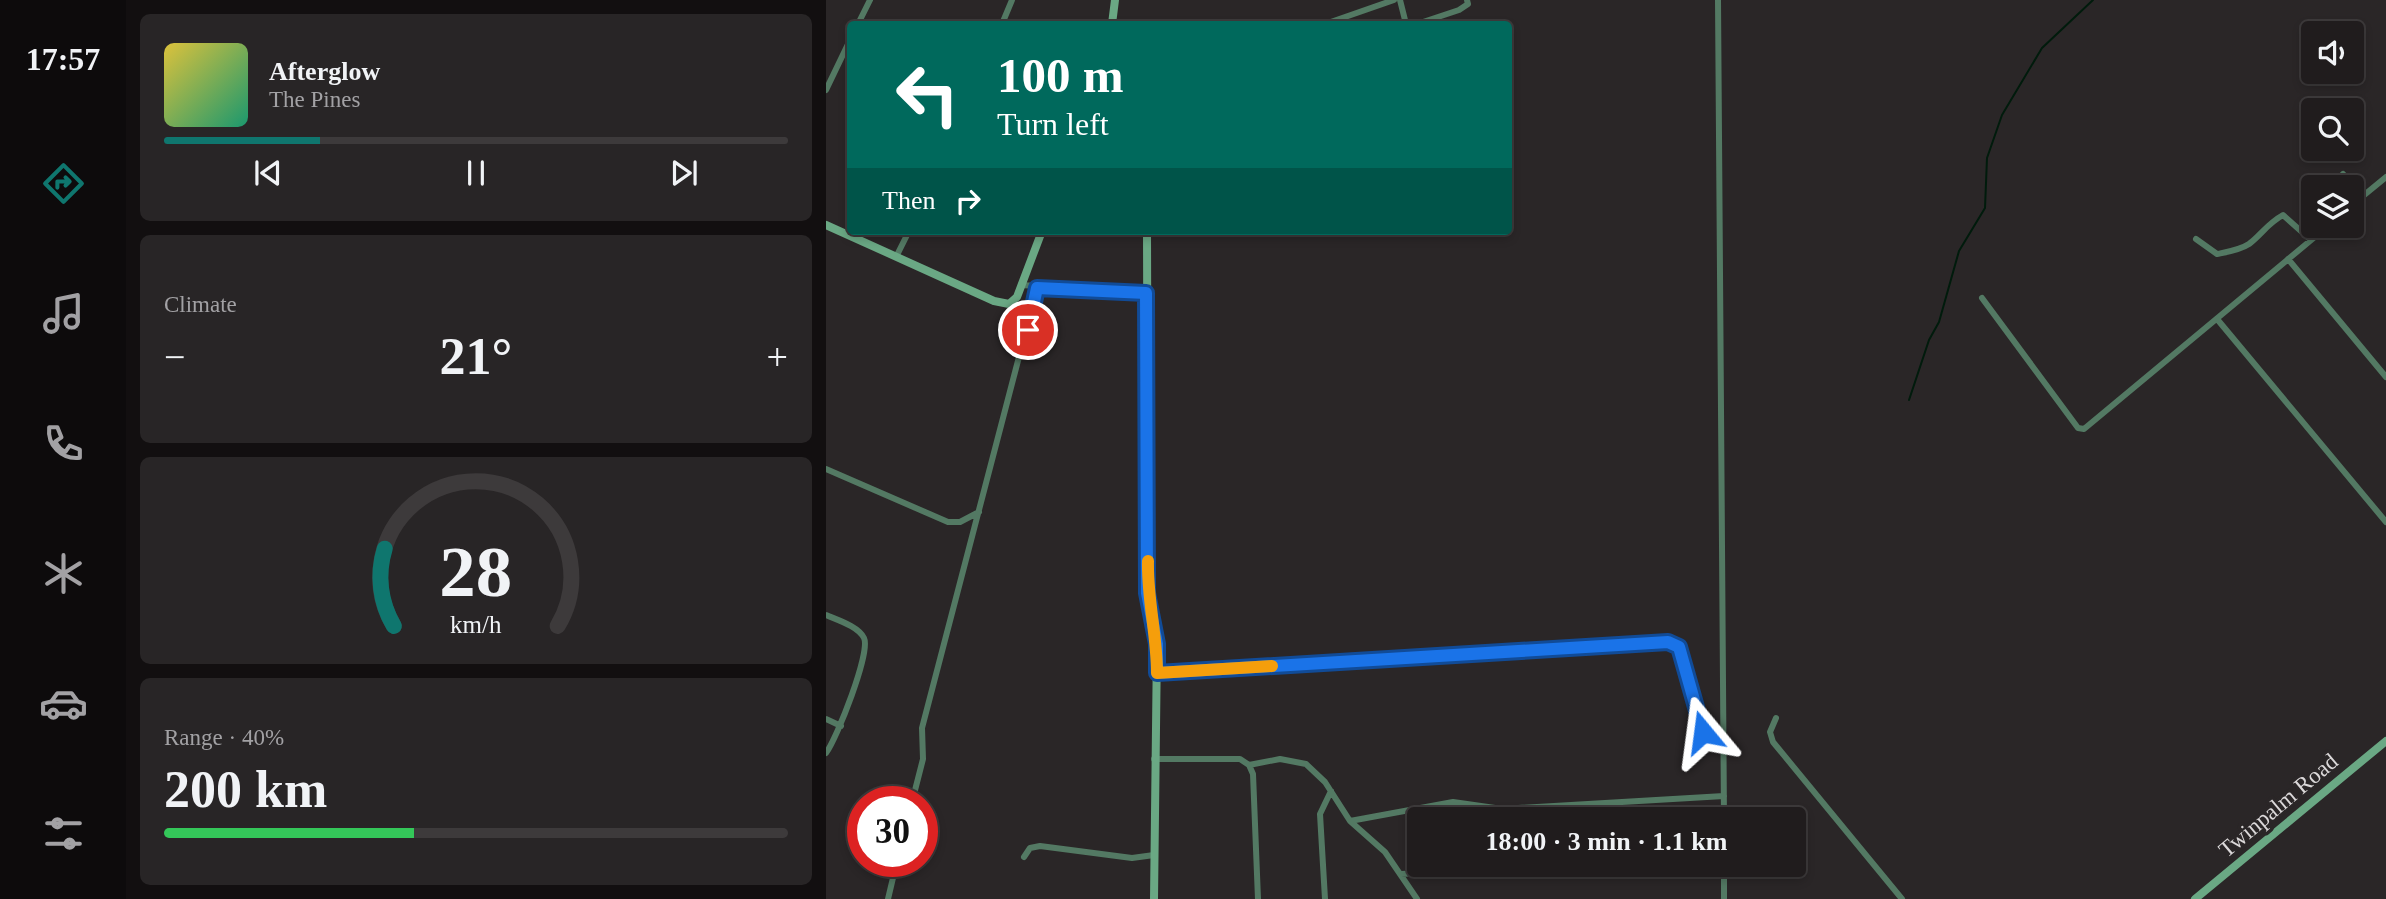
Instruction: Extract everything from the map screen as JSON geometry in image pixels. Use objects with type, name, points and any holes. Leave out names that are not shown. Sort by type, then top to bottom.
[{"type":"street","points":[[860,21],[870,0]]},
{"type":"street","points":[[1003,21],[1012,0]]},
{"type":"street","points":[[1113,21],[1115,0]]},
{"type":"street","points":[[1334,21],[1394,0]]},
{"type":"street","points":[[1399,0],[1405,21]]},
{"type":"street","points":[[1426,21],[1459,10],[1468,4],[1467,0]]},
{"type":"street","points":[[1718,0],[1724,807]]},
{"type":"street","points":[[826,90],[847,46]]},
{"type":"street","points":[[2364,195],[2386,177]]},
{"type":"street","points":[[2196,239],[2217,254],[2240,249],[2253,240],[2270,220],[2283,215],[2311,240]]},
{"type":"street","points":[[826,225],[847,235]]},
{"type":"street","points":[[848,235],[1003,304],[1013,301],[1040,235]]},
{"type":"street","points":[[896,257],[907,235]]},
{"type":"street","points":[[1147,235],[1147,593],[1157,644],[1153,759],[1154,899]]},
{"type":"street","points":[[1982,298],[2078,428],[2084,429],[2313,238]]},
{"type":"street","points":[[2288,260],[2386,377]]},
{"type":"street","points":[[1021,285],[1146,293]]},
{"type":"street","points":[[916,786],[923,759],[922,728],[1037,288]]},
{"type":"street","points":[[2217,319],[2386,522]]},
{"type":"street","points":[[826,469],[948,522],[960,522],[979,512]]},
{"type":"street","points":[[826,615],[860,633],[865,645],[841,726],[826,753]]},
{"type":"street","points":[[1157,673],[1668,642],[1679,647],[1703,732],[1713,741],[1724,744]]},
{"type":"street","points":[[1776,718],[1770,732],[1773,742],[1902,899]]},
{"type":"street","points":[[826,719],[841,726]]},
{"type":"street","name":"Twinpalm Road","points":[[2195,899],[2386,741]]},
{"type":"street","points":[[1153,759],[1240,759],[1249,765],[1253,774],[1258,899]]},
{"type":"street","points":[[1249,765],[1280,759],[1299,761],[1312,769],[1331,791],[1350,821],[1385,852],[1417,899]]},
{"type":"street","points":[[1325,899],[1320,814],[1331,791]]},
{"type":"street","points":[[1350,821],[1453,802],[1502,809],[1724,796]]},
{"type":"street","points":[[1024,858],[1030,848],[1040,846],[1132,858],[1154,855]]},
{"type":"street","points":[[1401,874],[1407,874]]},
{"type":"street","points":[[888,899],[893,877]]},
{"type":"street","points":[[1724,877],[1724,899]]},
{"type":"waterway","points":[[1909,400],[1929,340],[1939,322],[1959,251],[1985,208],[1987,158],[2002,115],[2042,48],[2093,0]]},
{"type":"slow traffic","points":[[1148,561],[1147,593],[1157,644],[1157,673],[1272,666]]},
{"type":"route","points":[[1028,330],[1037,288],[1146,293],[1147,593],[1157,644],[1157,673],[1668,642],[1679,647],[1703,732]]}]
